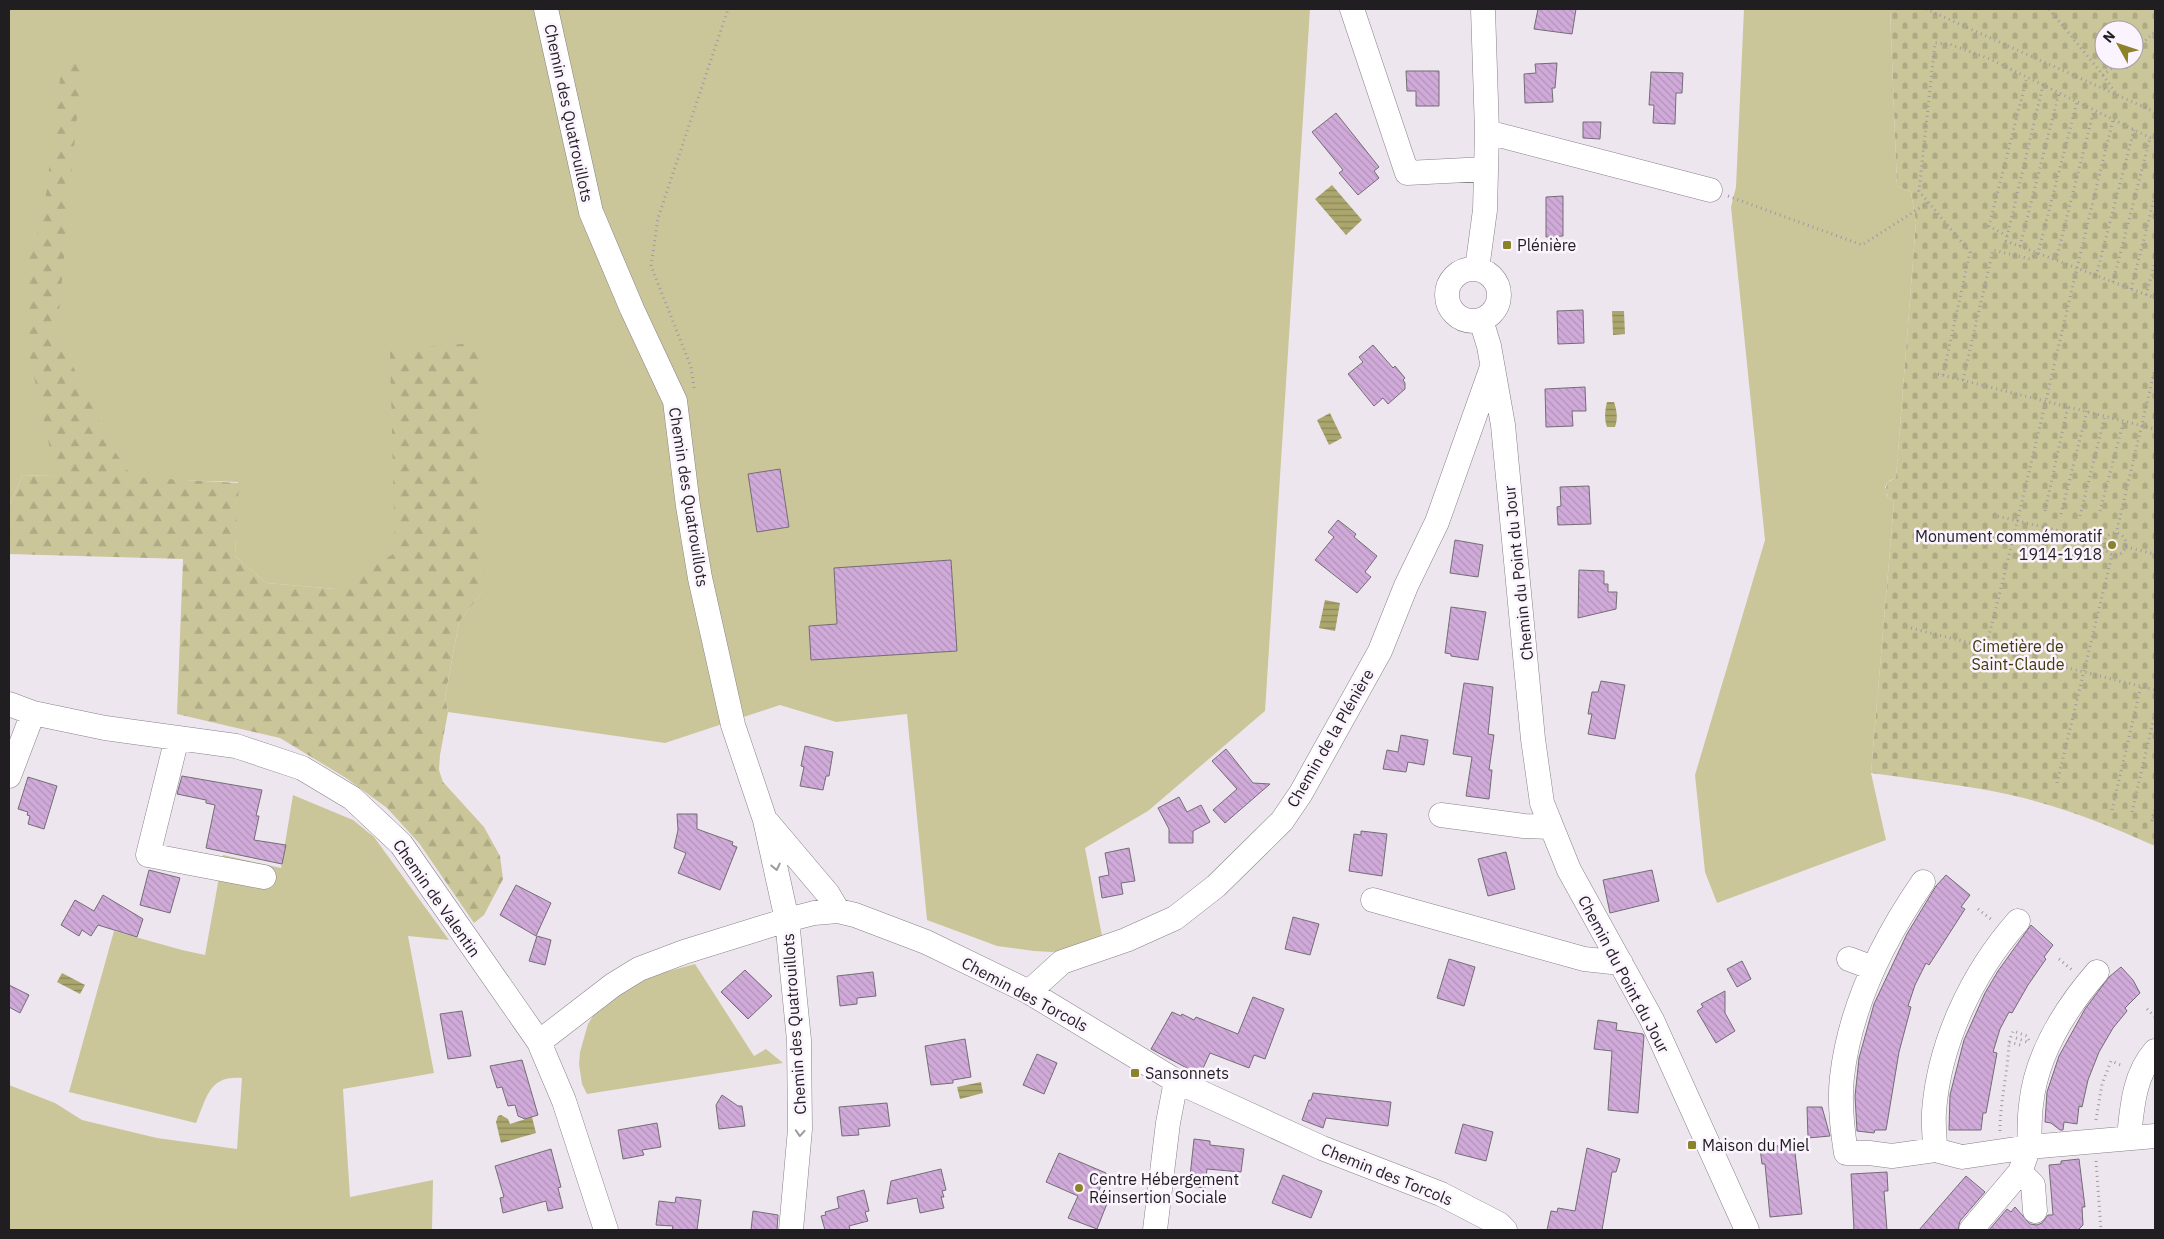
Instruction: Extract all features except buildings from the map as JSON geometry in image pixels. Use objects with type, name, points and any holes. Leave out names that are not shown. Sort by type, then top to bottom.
[{"type":"street","name":"Chemin des Quatrouillots","points":[[546,9],[591,212],[632,309],[675,401],[688,506],[700,578],[733,725],[765,820],[787,920],[798,1040],[800,1129],[791,1230]]},
{"type":"street","points":[[1352,9],[1407,173],[1486,169]]},
{"type":"street","points":[[1477,269],[1485,210],[1487,132],[1483,9]]},
{"type":"street","points":[[1487,132],[1710,190]]},
{"type":"street","points":[[1477,269],[1492,277],[1497,284],[1499,293],[1495,310],[1481,320],[1465,320],[1457,316],[1448,302],[1449,285],[1460,273],[1477,269]]},
{"type":"street","name":"Chemin du Point du Jour","points":[[1481,320],[1492,365],[1503,425],[1542,803],[1569,870],[1652,1020],[1747,1230]]},
{"type":"street","name":"Chemin de la Plénière","points":[[1029,992],[1062,962],[1126,940],[1174,918],[1216,886],[1282,821],[1301,793],[1380,651],[1406,586],[1437,522],[1492,365]]},
{"type":"street","points":[[1471,424],[1503,425]]},
{"type":"street","name":"Chemin de Valentin","points":[[9,704],[32,713],[105,728],[236,746],[302,768],[352,798],[401,844],[539,1042],[564,1101],[606,1230]]},
{"type":"street","points":[[9,776],[32,713]]},
{"type":"street","points":[[177,738],[148,855],[264,877]]},
{"type":"street","points":[[1440,814],[1524,826],[1551,827]]},
{"type":"street","name":"Chemin des Quatrouillots","points":[[765,820],[828,894],[838,911]]},
{"type":"street","points":[[1923,882],[1878,956],[1862,996],[1847,1047],[1842,1077],[1841,1102],[1846,1153],[1892,1156],[1935,1150],[1962,1157],[2029,1147],[2155,1136]]},
{"type":"street","points":[[1372,900],[1584,959],[1621,963]]},
{"type":"street","name":"Chemin des Torcols","points":[[539,1042],[613,984],[639,969],[684,952],[787,920],[814,913],[838,911],[855,915],[926,942],[1029,992],[1176,1081],[1322,1148],[1441,1194],[1499,1224],[1505,1230]]},
{"type":"street","points":[[1935,1150],[1934,1112],[1942,1061],[1959,1015],[1985,967],[2004,937],[2018,921]]},
{"type":"street","points":[[1849,959],[1873,968]]},
{"type":"street","points":[[1971,1230],[2020,1172],[2029,1147],[2031,1104],[2046,1048],[2079,994],[2096,972]]},
{"type":"street","points":[[2129,1137],[2132,1099],[2141,1074],[2155,1051]]},
{"type":"street","points":[[1155,1230],[1168,1122],[1176,1081]]},
{"type":"street","points":[[2020,1172],[2033,1184],[2035,1212]]},
{"type":"path","points":[[694,392],[691,367],[651,266],[658,218],[728,9]]},
{"type":"path","points":[[1926,9],[2155,112]]},
{"type":"path","points":[[2049,9],[2104,75],[2118,96]]},
{"type":"path","points":[[2144,41],[2155,32]]},
{"type":"path","points":[[1943,375],[1970,252],[1919,191],[1935,43],[1948,44],[1990,59],[2155,140]]},
{"type":"path","points":[[2104,75],[2110,70]]},
{"type":"path","points":[[2007,236],[1989,226],[2027,77]]},
{"type":"path","points":[[2043,85],[2006,240],[2155,298]]},
{"type":"path","points":[[2020,246],[2059,93]]},
{"type":"path","points":[[1963,380],[1993,250],[2030,259],[2038,253],[2077,102]]},
{"type":"path","points":[[2056,260],[2094,110]]},
{"type":"path","points":[[1986,647],[2018,522],[2076,268],[2113,120]]},
{"type":"path","points":[[2096,276],[2134,130]]},
{"type":"path","points":[[2113,282],[2150,138]]},
{"type":"path","points":[[1710,190],[1862,245],[1928,202]]},
{"type":"path","points":[[2131,289],[2155,196]]},
{"type":"path","points":[[2146,295],[2155,262]]},
{"type":"path","points":[[2116,534],[2155,368]]},
{"type":"path","points":[[1938,374],[2155,428]]},
{"type":"path","points":[[2045,511],[2068,406]]},
{"type":"path","points":[[2061,514],[2087,411]]},
{"type":"path","points":[[2080,516],[2105,416]]},
{"type":"path","points":[[2100,511],[2124,420]]},
{"type":"path","points":[[1993,515],[2105,542]]},
{"type":"path","points":[[2112,555],[2105,548],[2105,542],[2109,536],[2116,534],[2124,539],[2126,546]]},
{"type":"path","points":[[2126,546],[2155,554]]},
{"type":"path","points":[[2112,555],[2119,554],[2126,546]]},
{"type":"path","points":[[2057,783],[2112,555]]},
{"type":"path","points":[[1911,628],[2155,690]]},
{"type":"path","points":[[2112,810],[2141,686]]},
{"type":"path","points":[[2132,812],[2155,713]]},
{"type":"path","points":[[2152,821],[2155,808]]},
{"type":"path","points":[[2147,1009],[2155,1017]]},
{"type":"path","points":[[2000,1152],[2000,1109],[2009,1058],[2009,1042],[2013,1031],[2027,1036]]},
{"type":"path","points":[[2016,1038],[2033,1044]]},
{"type":"path","points":[[2009,1042],[2024,1046]]},
{"type":"green space","points":[[9,9],[1310,9],[1265,711],[1148,811],[1085,848],[1103,941],[1053,952],[997,946],[927,920],[907,714],[836,722],[780,705],[665,743],[448,712],[445,697],[459,622],[483,591],[336,589],[266,583],[235,556],[238,482],[23,475],[9,506]]},
{"type":"green space","points":[[1744,9],[1890,9],[1897,186],[1911,192],[1916,222],[1896,478],[1889,481],[1885,487],[1887,496],[1894,502],[1871,773],[1886,840],[1717,903],[1705,872],[1695,775],[1765,540],[1731,207],[1736,187]]},
{"type":"green space","name":"Cimetière de Saint-Claude","points":[[1890,9],[2155,9],[2155,846],[2070,812],[2004,793],[1871,773],[1894,502],[1888,497],[1885,490],[1888,482],[1896,478],[1916,222],[1911,192],[1897,186]]},
{"type":"green space","points":[[82,61],[57,333],[111,446],[132,477],[239,483],[235,556],[266,583],[336,589],[395,553],[390,349],[478,343],[484,590],[459,622],[445,697],[448,712],[439,770],[443,782],[484,827],[500,856],[503,879],[484,915],[474,923],[419,843],[387,808],[346,778],[280,738],[177,714],[183,559],[9,554],[9,506],[23,475],[56,476],[29,354],[24,250],[42,227],[62,63]]},
{"type":"green space","points":[[293,795],[353,820],[374,837],[449,940],[408,936],[434,1073],[343,1089],[350,1197],[433,1180],[432,1230],[9,1230],[9,1085],[55,1103],[82,1120],[157,1138],[237,1149],[242,1078],[222,1080],[216,1084],[207,1097],[196,1123],[69,1092],[114,931],[205,955],[223,855],[281,868]]},
{"type":"green space","points":[[695,964],[754,1056],[766,1049],[783,1063],[587,1094],[582,1084],[579,1064],[580,1052],[588,1024],[596,1011],[647,977]]},
{"type":"shaded area","points":[[1332,185],[1362,220],[1346,235],[1315,199]]},
{"type":"shaded area","points":[[1612,311],[1624,311],[1625,334],[1613,335]]},
{"type":"shaded area","points":[[1607,402],[1614,402],[1617,415],[1615,427],[1607,427],[1605,421]]},
{"type":"shaded area","points":[[1330,413],[1342,438],[1329,445],[1317,420]]},
{"type":"shaded area","points":[[1325,600],[1340,603],[1335,631],[1319,628]]},
{"type":"shaded area","points":[[62,973],[85,985],[80,994],[57,982]]},
{"type":"shaded area","points":[[981,1082],[983,1093],[960,1099],[957,1087]]},
{"type":"shaded area","points":[[501,1115],[508,1119],[510,1124],[532,1117],[536,1133],[501,1143],[496,1122],[498,1116]]},
{"type":"place","name":"Plénière","points":[[1507,245]]},
{"type":"place","name":"Monument commémoratif 1914-1918","points":[[2112,545]]},
{"type":"place","name":"Sansonnets","points":[[1135,1073]]},
{"type":"place","name":"Maison du Miel","points":[[1692,1145]]},
{"type":"place","name":"Centre Hébergement Réinsertion Sociale","points":[[1079,1188]]}]
